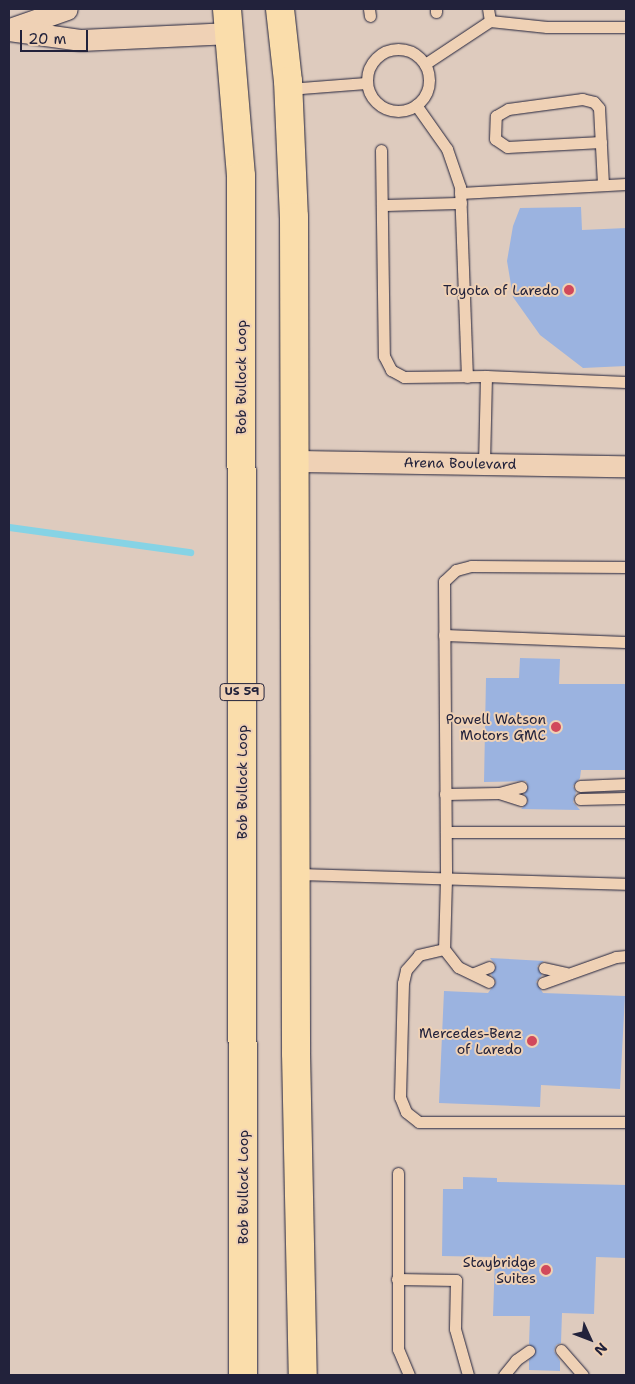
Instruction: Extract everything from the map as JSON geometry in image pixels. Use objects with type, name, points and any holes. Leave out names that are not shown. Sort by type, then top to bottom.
[{"type":"highway","points":[[280,9],[288,89],[294,217],[296,874],[303,1375]]},
{"type":"highway","name":"Bob Bullock Loop","points":[[229,21],[241,186],[243,1375]]},
{"type":"street","points":[[9,30],[67,9]]},
{"type":"street","points":[[9,30],[81,40],[229,21]]},
{"type":"street","name":"Arena Boulevard","points":[[294,461],[626,466]]},
{"type":"lane","points":[[488,9],[490,21]]},
{"type":"lane","points":[[425,64],[490,21],[547,27],[626,27]]},
{"type":"lane","points":[[406,49],[416,54],[425,64],[429,82],[426,93],[416,105],[401,111],[382,107],[374,101],[366,83],[371,64],[386,51],[406,49]]},
{"type":"lane","points":[[288,89],[366,83]]},
{"type":"lane","points":[[601,142],[500,145],[495,139],[496,116],[508,109],[582,100],[594,102],[599,108],[601,142],[603,185]]},
{"type":"lane","points":[[416,105],[448,149],[460,198],[467,377]]},
{"type":"lane","points":[[381,150],[384,356],[391,370],[404,377],[486,376],[626,382]]},
{"type":"lane","points":[[382,205],[626,184]]},
{"type":"lane","points":[[484,464],[486,376]]},
{"type":"lane","points":[[489,982],[474,973],[458,967],[444,949],[446,832],[444,581],[456,570],[471,566],[626,566]]},
{"type":"lane","points":[[444,635],[626,642]]},
{"type":"lane","points":[[580,786],[626,784]]},
{"type":"lane","points":[[445,794],[499,792],[521,787]]},
{"type":"lane","points":[[499,792],[521,800]]},
{"type":"lane","points":[[580,799],[626,798]]},
{"type":"lane","points":[[446,832],[626,832]]},
{"type":"lane","points":[[296,874],[626,884]]},
{"type":"lane","points":[[444,949],[419,955],[406,970],[403,984],[400,1097],[406,1112],[419,1122],[626,1122]]},
{"type":"lane","points":[[543,983],[567,973],[626,956]]},
{"type":"lane","points":[[474,973],[489,967]]},
{"type":"lane","points":[[544,968],[567,973]]},
{"type":"lane","points":[[398,1173],[398,1349],[409,1375]]},
{"type":"lane","points":[[397,1279],[456,1280],[455,1329],[468,1375]]},
{"type":"lane","points":[[561,1350],[582,1375]]},
{"type":"lane","points":[[504,1375],[516,1360],[529,1351]]},
{"type":"building","name":"Toyota of Laredo","points":[[581,207],[582,230],[626,228],[626,366],[583,368],[540,335],[513,297],[507,261],[513,226],[520,208]]},
{"type":"building","name":"Powell Watson Motors GMC","points":[[520,658],[560,659],[559,684],[626,684],[626,770],[581,770],[580,778],[573,786],[576,792],[573,802],[580,810],[521,809],[528,802],[524,793],[528,788],[526,781],[484,782],[486,678],[519,678]]},
{"type":"building","name":"Mercedes-Benz of Laredo","points":[[490,958],[544,961],[537,966],[542,975],[536,982],[543,993],[625,996],[620,1089],[541,1085],[540,1107],[439,1103],[444,991],[488,993],[496,982],[491,974],[496,965]]},
{"type":"building","name":"Staybridge Suites","points":[[463,1177],[497,1178],[497,1182],[626,1185],[626,1258],[596,1257],[594,1314],[562,1313],[561,1343],[556,1345],[554,1351],[560,1361],[560,1371],[529,1370],[529,1360],[536,1351],[529,1344],[530,1316],[493,1316],[495,1257],[442,1256],[443,1189],[463,1189]]},
{"type":"waterway","points":[[9,527],[190,552]]},
{"type":"place","name":"Toyota of Laredo","points":[[569,290]]},
{"type":"place","name":"Powell Watson Motors GMC","points":[[556,727]]},
{"type":"place","name":"Mercedes-Benz of Laredo","points":[[532,1041]]},
{"type":"place","name":"Staybridge Suites","points":[[546,1270]]}]
